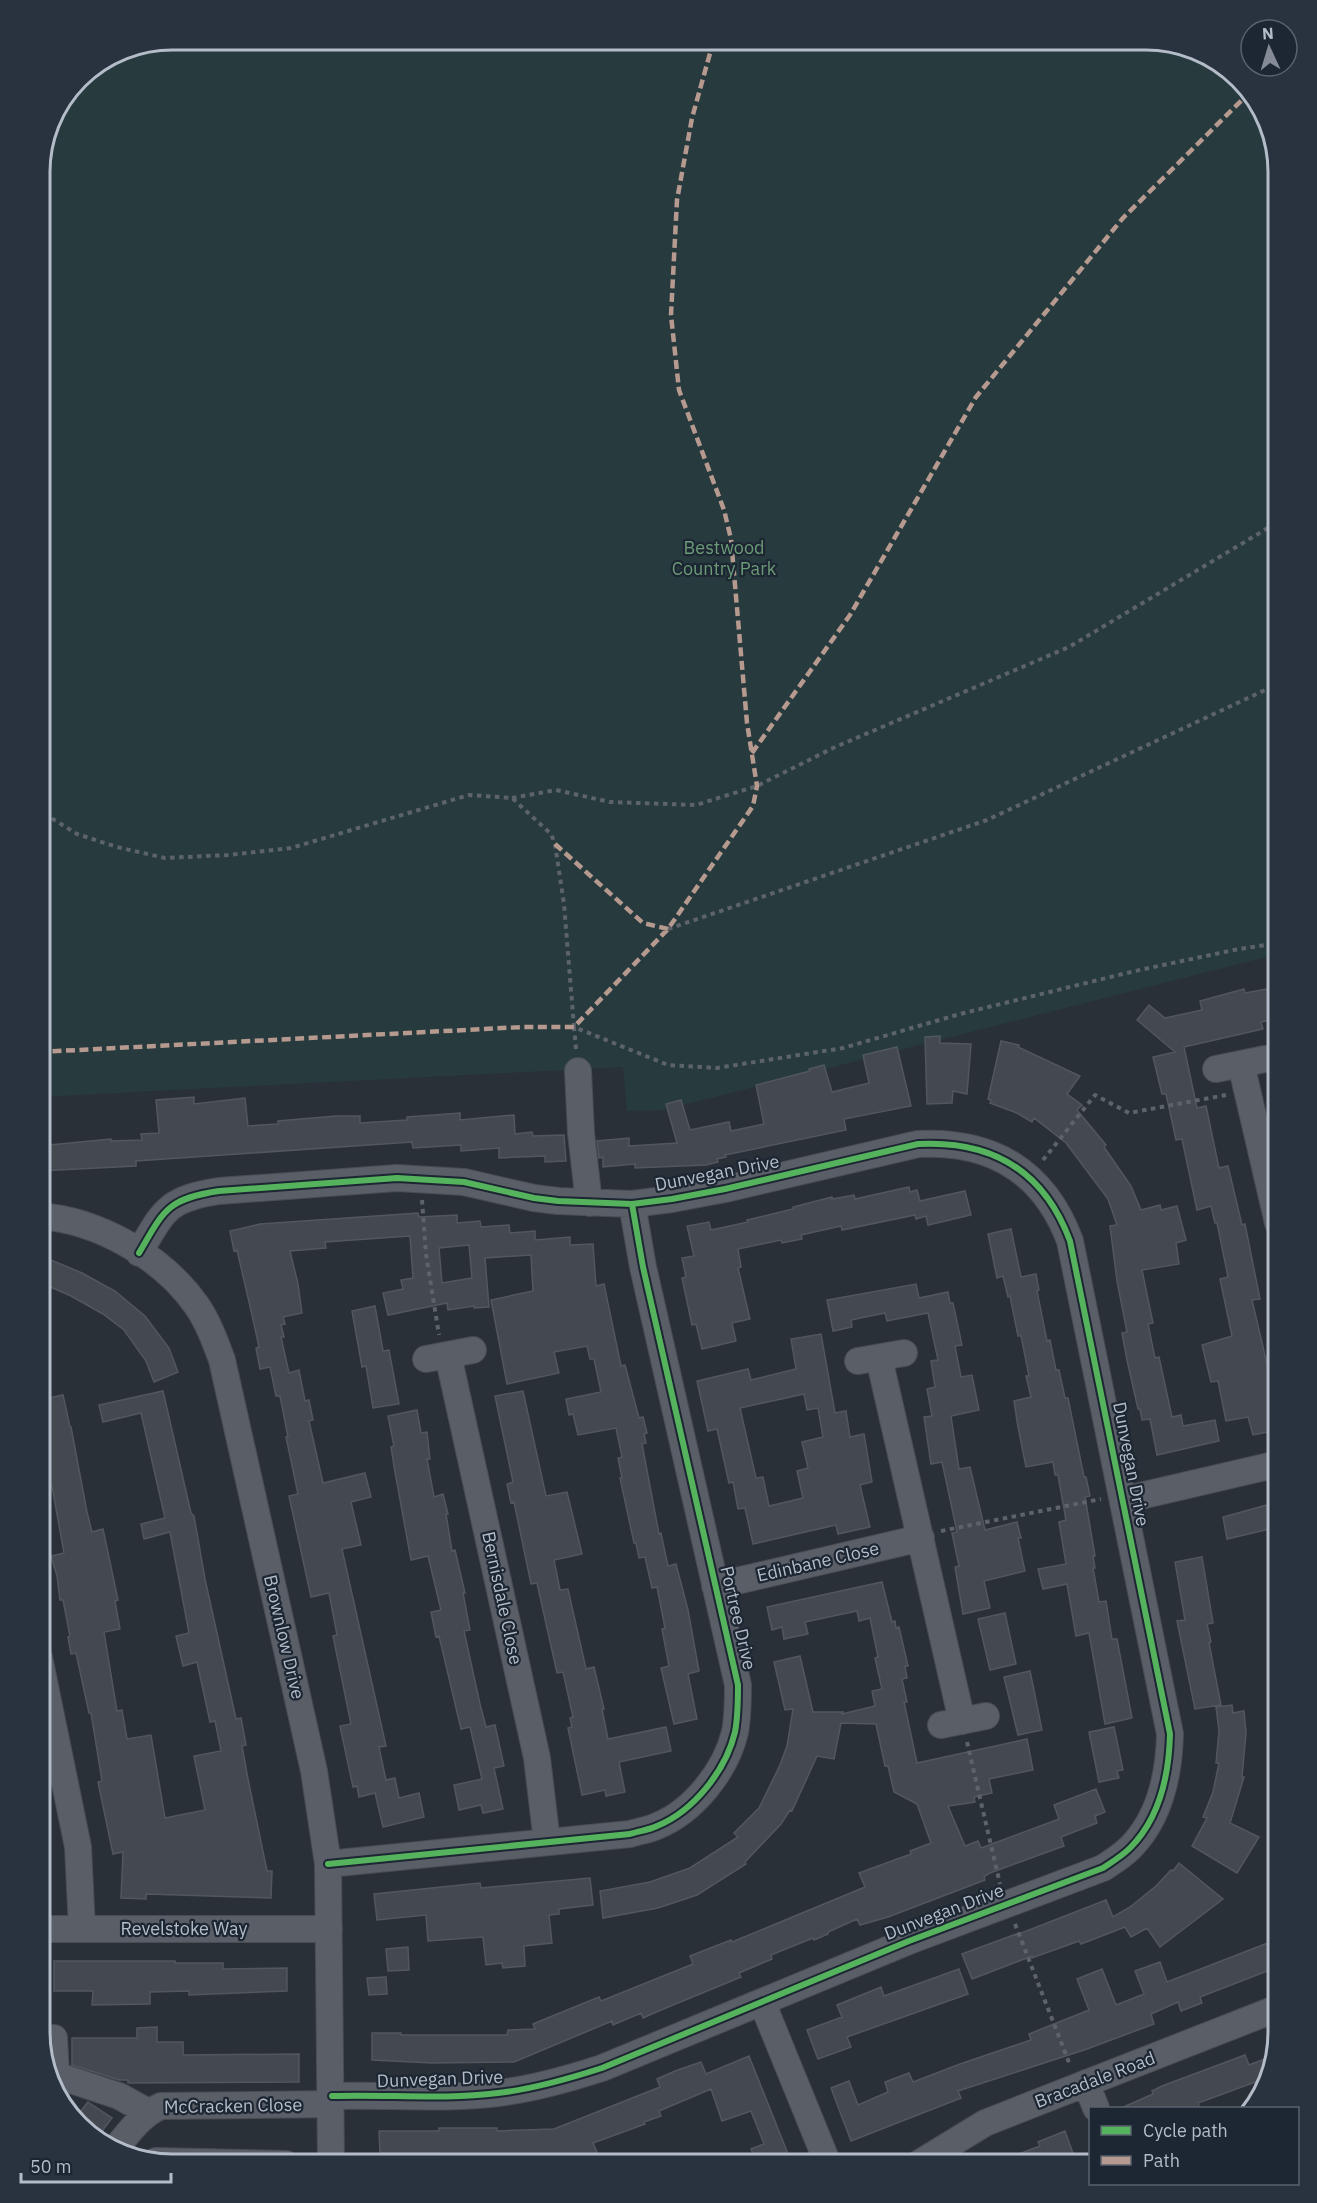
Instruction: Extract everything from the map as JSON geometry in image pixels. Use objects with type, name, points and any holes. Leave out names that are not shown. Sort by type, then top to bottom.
[{"type":"street","points":[[1216,1069],[1253,1061],[1247,1091],[1268,1180]]},
{"type":"street","points":[[578,1071],[581,1133],[589,1203]]},
{"type":"street","name":"Dunvegan Drive","points":[[139,1253],[162,1213],[173,1204],[203,1194],[420,1178],[464,1182],[534,1198],[632,1204],[724,1189],[918,1144],[937,1143],[971,1148],[1012,1164],[1044,1191],[1064,1223],[1070,1241],[1170,1734],[1170,1756],[1160,1798],[1148,1823],[1130,1849],[1103,1868],[909,1941],[602,2068],[531,2088],[465,2096],[332,2100]]},
{"type":"street","name":"Portree Drive","points":[[328,1864],[630,1834],[657,1826],[686,1808],[715,1775],[729,1749],[738,1711],[738,1685],[643,1268],[632,1204]]},
{"type":"street","name":"Brownlow Drive","points":[[50,1217],[81,1224],[123,1243],[159,1266],[196,1305],[211,1329],[222,1360],[314,1771],[328,1864],[331,2153]]},
{"type":"street","name":"Bernisdale Close","points":[[449,1354],[537,1758],[547,1842]]},
{"type":"street","points":[[880,1357],[963,1720]]},
{"type":"street","points":[[1123,1500],[1268,1466]]},
{"type":"street","name":"Edinbane Close","points":[[715,1586],[921,1538]]},
{"type":"street","points":[[50,1711],[78,1847],[82,1929]]},
{"type":"street","name":"Revelstoke Way","points":[[50,1929],[329,1929]]},
{"type":"street","points":[[762,2002],[824,2154]]},
{"type":"street","name":"Bracadale Road","points":[[935,2154],[985,2123],[1268,2012]]},
{"type":"street","points":[[54,2038],[56,2070]]},
{"type":"street","points":[[58,2076],[119,2096],[148,2112]]},
{"type":"street","points":[[1086,2083],[1095,2107]]},
{"type":"street","name":"McCracken Close","points":[[120,2142],[148,2112],[161,2106],[332,2100]]},
{"type":"path","points":[[50,817],[77,834],[117,847],[165,858],[228,855],[291,848],[469,795],[512,798],[556,790],[610,802],[696,805],[758,786],[833,748],[1069,647],[1268,528]]},
{"type":"path","points":[[668,929],[987,820],[1268,689]]},
{"type":"path","points":[[512,798],[551,834],[555,844],[564,904],[578,1071]]},
{"type":"path","points":[[574,1027],[668,1065],[717,1068],[843,1048],[960,1014],[1135,970],[1268,945]]},
{"type":"path","points":[[1029,1177],[1095,1095],[1129,1113],[1247,1091]]},
{"type":"path","points":[[420,1178],[428,1265],[441,1345],[449,1354]]},
{"type":"path","points":[[921,1538],[931,1533],[1110,1497],[1123,1500]]},
{"type":"path","points":[[963,1720],[978,1797],[1002,1894],[1074,2074],[1086,2083]]},
{"type":"green space","name":"Bestwood Country Park","points":[[163,50],[1154,50],[1185,56],[1200,62],[1226,80],[1247,104],[1255,117],[1263,140],[1268,171],[1268,957],[664,1110],[627,1111],[623,1067],[50,1096],[50,163],[54,140],[66,110],[85,85],[110,66],[132,56]]},
{"type":"building","points":[[1244,989],[1245,993],[1268,989],[1268,1021],[1261,1022],[1263,1029],[1184,1047],[1197,1108],[1206,1106],[1219,1168],[1228,1166],[1242,1225],[1245,1224],[1260,1299],[1252,1300],[1268,1368],[1268,1432],[1253,1435],[1248,1417],[1226,1421],[1218,1381],[1211,1382],[1202,1345],[1232,1336],[1220,1279],[1228,1277],[1217,1223],[1215,1223],[1211,1206],[1197,1210],[1182,1139],[1176,1140],[1166,1094],[1162,1094],[1153,1057],[1175,1052],[1137,1020],[1149,1005],[1165,1018],[1202,1010],[1200,1001]]},
{"type":"building","points":[[940,1036],[940,1043],[971,1044],[967,1094],[953,1091],[952,1103],[927,1104],[925,1037]]},
{"type":"building","points":[[1001,1041],[1019,1045],[1018,1047],[1080,1076],[1067,1094],[1082,1105],[1077,1110],[1106,1145],[1104,1147],[1131,1186],[1141,1210],[1160,1205],[1161,1210],[1177,1206],[1186,1240],[1176,1243],[1179,1264],[1142,1270],[1153,1323],[1148,1324],[1155,1358],[1159,1357],[1172,1417],[1181,1415],[1183,1426],[1215,1420],[1219,1441],[1157,1455],[1150,1419],[1142,1420],[1140,1409],[1138,1409],[1127,1360],[1122,1333],[1127,1332],[1110,1226],[1117,1225],[1108,1199],[1066,1143],[1034,1118],[1032,1122],[1017,1113],[990,1103],[991,1100],[988,1099]]},
{"type":"building","points":[[897,1047],[911,1106],[844,1119],[846,1130],[725,1155],[726,1157],[717,1159],[718,1162],[706,1165],[635,1168],[635,1164],[603,1167],[603,1157],[599,1158],[597,1141],[629,1138],[629,1146],[677,1143],[666,1104],[681,1100],[690,1130],[729,1122],[731,1131],[764,1124],[756,1085],[810,1071],[809,1069],[824,1065],[832,1092],[869,1083],[863,1055]]},
{"type":"building","points":[[194,1097],[194,1104],[245,1098],[248,1126],[336,1116],[360,1116],[360,1123],[460,1113],[460,1120],[514,1115],[515,1134],[532,1132],[533,1136],[564,1135],[566,1161],[545,1162],[545,1156],[499,1158],[499,1148],[461,1151],[461,1145],[413,1148],[412,1142],[136,1161],[136,1166],[50,1170],[50,1145],[111,1139],[111,1141],[142,1140],[141,1134],[159,1133],[156,1100]]},
{"type":"building","points":[[909,1187],[910,1192],[917,1190],[920,1201],[965,1191],[971,1215],[928,1225],[926,1216],[916,1219],[915,1215],[842,1230],[841,1226],[801,1235],[802,1239],[782,1243],[781,1240],[738,1249],[741,1267],[738,1268],[750,1319],[732,1323],[736,1341],[702,1349],[696,1324],[692,1325],[682,1278],[686,1277],[682,1258],[694,1256],[687,1226],[709,1222],[711,1230],[748,1222],[747,1220],[832,1197],[832,1199],[854,1195],[855,1199]]},
{"type":"building","points":[[418,1213],[419,1217],[457,1215],[457,1223],[480,1221],[481,1227],[509,1225],[510,1233],[535,1231],[535,1240],[570,1237],[570,1245],[593,1244],[596,1286],[604,1284],[621,1366],[625,1365],[639,1418],[643,1417],[647,1433],[644,1434],[646,1443],[642,1444],[659,1534],[661,1533],[668,1566],[676,1564],[688,1610],[699,1671],[688,1674],[697,1719],[674,1724],[661,1668],[669,1666],[657,1587],[652,1588],[645,1557],[639,1558],[636,1543],[634,1543],[620,1478],[622,1478],[618,1458],[622,1457],[616,1428],[578,1435],[573,1414],[569,1415],[566,1399],[601,1392],[594,1359],[590,1359],[587,1346],[554,1352],[559,1373],[507,1384],[491,1300],[533,1291],[531,1255],[485,1258],[489,1307],[474,1308],[474,1306],[448,1310],[447,1303],[388,1315],[383,1293],[403,1289],[401,1280],[413,1278],[410,1236],[325,1242],[326,1248],[290,1251],[302,1313],[283,1317],[285,1324],[281,1325],[284,1337],[281,1337],[289,1373],[299,1370],[305,1401],[309,1400],[313,1420],[309,1421],[323,1483],[365,1473],[371,1497],[351,1502],[361,1545],[342,1549],[386,1746],[379,1747],[386,1780],[395,1778],[399,1798],[419,1793],[424,1817],[383,1827],[375,1793],[359,1797],[357,1786],[353,1787],[340,1726],[351,1724],[333,1636],[337,1635],[329,1593],[311,1597],[289,1496],[298,1494],[280,1396],[276,1396],[270,1367],[260,1369],[256,1348],[259,1347],[252,1315],[237,1250],[234,1251],[230,1231],[260,1224]],"holes":[[[469,1245],[472,1278],[442,1283],[439,1248]]]},
{"type":"building","points":[[1011,1229],[1021,1277],[1036,1274],[1047,1341],[1050,1340],[1056,1370],[1059,1370],[1065,1398],[1068,1398],[1090,1496],[1085,1497],[1095,1556],[1093,1556],[1095,1568],[1093,1568],[1099,1602],[1106,1601],[1112,1639],[1117,1639],[1132,1718],[1105,1724],[1089,1633],[1076,1636],[1067,1584],[1043,1589],[1038,1569],[1066,1564],[1059,1522],[1066,1520],[1058,1475],[1055,1475],[1053,1462],[1026,1467],[1018,1427],[1014,1401],[1031,1397],[1026,1376],[1029,1376],[1010,1296],[1008,1297],[1003,1276],[997,1278],[988,1234]]},
{"type":"building","points":[[50,1260],[82,1273],[115,1291],[145,1316],[169,1348],[178,1372],[154,1382],[146,1361],[124,1330],[103,1314],[50,1287]]},
{"type":"building","points":[[916,1284],[919,1298],[948,1292],[950,1303],[953,1303],[962,1345],[955,1346],[961,1377],[972,1375],[979,1410],[951,1416],[959,1469],[970,1467],[985,1530],[1017,1522],[1021,1538],[1018,1538],[1025,1571],[984,1581],[990,1608],[963,1614],[955,1567],[959,1566],[952,1533],[957,1532],[942,1462],[931,1464],[924,1417],[932,1416],[927,1389],[935,1387],[931,1361],[938,1360],[928,1313],[887,1321],[885,1313],[851,1320],[852,1327],[833,1331],[827,1300]]},
{"type":"building","points":[[375,1306],[383,1351],[389,1350],[399,1404],[373,1408],[366,1366],[362,1367],[352,1311]]},
{"type":"building","points":[[821,1334],[835,1413],[846,1411],[850,1437],[864,1434],[872,1482],[860,1485],[870,1527],[838,1534],[836,1525],[753,1544],[745,1508],[738,1509],[733,1482],[729,1483],[717,1429],[708,1431],[697,1381],[748,1369],[751,1380],[796,1369],[791,1339]],"holes":[[[804,1394],[807,1410],[818,1408],[823,1437],[802,1442],[808,1468],[797,1471],[803,1498],[769,1506],[763,1477],[756,1478],[740,1408]]]},
{"type":"building","points":[[163,1391],[191,1513],[194,1516],[205,1579],[236,1719],[241,1718],[246,1745],[242,1746],[248,1779],[267,1871],[272,1871],[271,1898],[146,1894],[146,1899],[121,1898],[123,1852],[113,1854],[98,1782],[102,1781],[91,1713],[89,1713],[76,1653],[71,1654],[63,1600],[60,1600],[57,1576],[51,1556],[64,1553],[52,1486],[50,1486],[50,1398],[63,1395],[92,1532],[103,1529],[118,1600],[115,1601],[120,1629],[104,1632],[117,1711],[122,1710],[127,1739],[151,1735],[165,1818],[205,1810],[194,1756],[221,1751],[215,1721],[210,1722],[197,1662],[183,1666],[176,1636],[189,1633],[170,1532],[144,1539],[141,1524],[165,1518],[141,1413],[103,1422],[99,1405]]},
{"type":"building","points":[[523,1391],[546,1496],[567,1492],[582,1554],[554,1560],[560,1590],[568,1589],[586,1669],[594,1667],[608,1739],[666,1727],[671,1751],[619,1762],[625,1792],[606,1796],[605,1790],[582,1795],[568,1728],[572,1727],[570,1718],[573,1717],[563,1672],[557,1673],[537,1583],[531,1584],[514,1502],[511,1503],[507,1484],[513,1482],[495,1396]]},
{"type":"building","points":[[417,1410],[421,1433],[427,1432],[430,1459],[427,1459],[434,1497],[443,1494],[448,1514],[446,1514],[452,1551],[455,1550],[465,1593],[463,1593],[470,1630],[464,1631],[480,1704],[486,1727],[495,1725],[504,1766],[494,1768],[503,1809],[483,1813],[481,1805],[459,1810],[454,1785],[482,1779],[470,1727],[461,1729],[439,1636],[436,1637],[431,1612],[441,1610],[428,1556],[411,1560],[395,1472],[391,1447],[394,1446],[388,1416]]},
{"type":"building","points":[[1268,1505],[1268,1529],[1227,1539],[1223,1517]]},
{"type":"building","points":[[1202,1557],[1213,1623],[1207,1624],[1211,1642],[1209,1643],[1221,1705],[1195,1709],[1177,1621],[1185,1620],[1175,1562]]},
{"type":"building","points":[[882,1582],[892,1622],[895,1621],[896,1628],[899,1627],[908,1666],[905,1666],[907,1678],[902,1679],[907,1702],[904,1702],[917,1763],[1027,1739],[1033,1770],[989,1779],[992,1793],[974,1797],[975,1802],[948,1806],[965,1846],[978,1841],[981,1848],[1059,1819],[1054,1805],[1096,1789],[1105,1812],[1095,1816],[1097,1823],[1061,1837],[1064,1846],[990,1873],[984,1877],[985,1880],[888,1917],[860,1925],[857,1919],[814,1940],[813,1938],[771,1955],[772,1959],[739,1973],[741,1977],[643,2018],[641,2013],[613,2025],[612,2021],[514,2062],[432,2063],[372,2060],[372,2033],[507,2035],[508,2030],[535,2029],[533,2024],[599,1997],[601,2001],[693,1964],[690,1956],[731,1940],[732,1942],[865,1887],[859,1873],[911,1854],[910,1851],[931,1843],[917,1804],[894,1792],[888,1766],[885,1766],[876,1724],[841,1723],[834,1759],[817,1756],[792,1811],[790,1810],[781,1824],[745,1862],[746,1864],[697,1895],[658,1908],[603,1918],[600,1891],[650,1882],[690,1868],[738,1837],[734,1833],[759,1808],[787,1746],[793,1709],[785,1710],[774,1662],[800,1656],[813,1712],[843,1712],[842,1714],[875,1706],[872,1691],[882,1689],[870,1618],[859,1621],[857,1611],[805,1622],[808,1634],[784,1639],[782,1627],[772,1630],[767,1607]]},
{"type":"building","points":[[1005,1613],[1016,1664],[990,1670],[978,1619]]},
{"type":"building","points":[[1030,1671],[1042,1730],[1018,1735],[1004,1677]]},
{"type":"building","points":[[1232,1705],[1233,1713],[1244,1711],[1246,1733],[1242,1777],[1244,1777],[1230,1823],[1259,1837],[1237,1873],[1192,1846],[1207,1818],[1203,1817],[1213,1792],[1219,1763],[1216,1763],[1219,1731],[1216,1707]]},
{"type":"building","points":[[1114,1727],[1123,1770],[1117,1771],[1119,1778],[1099,1782],[1089,1732]]},
{"type":"building","points":[[1179,1863],[1223,1899],[1160,1947],[1147,1928],[1131,1937],[1125,1927],[1081,1944],[1079,1941],[1032,1958],[1032,1956],[972,1979],[962,1954],[1106,1900],[1113,1917],[1130,1907],[1156,1886]]},
{"type":"building","points":[[590,1878],[593,1905],[559,1909],[559,1914],[549,1915],[552,1943],[524,1946],[525,1966],[503,1968],[502,1963],[486,1965],[483,1937],[428,1941],[426,1915],[377,1920],[374,1894],[480,1883],[481,1888]]},
{"type":"building","points":[[1268,1943],[1268,1971],[1200,1997],[1202,2003],[1181,2011],[1178,2002],[1151,2014],[1154,2024],[1087,2049],[958,2091],[961,2098],[851,2141],[831,2088],[849,2081],[858,2105],[888,2092],[885,2082],[909,2073],[913,2082],[1031,2040],[1029,2034],[1089,2010],[1077,1979],[1102,1969],[1116,2005],[1144,1994],[1135,1971],[1160,1962],[1167,1982]]},
{"type":"building","points":[[408,1947],[409,1970],[388,1971],[386,1949]]},
{"type":"building","points":[[54,1961],[175,1961],[175,1963],[223,1963],[223,1969],[287,1968],[287,1991],[189,1995],[189,1991],[150,1992],[150,2004],[92,2005],[93,1991],[54,1991]]},
{"type":"building","points":[[959,1969],[968,1994],[847,2037],[851,2047],[818,2059],[807,2030],[842,2017],[837,2005],[881,1987],[884,1996]]},
{"type":"building","points":[[386,1977],[387,1994],[369,1995],[367,1978]]},
{"type":"building","points":[[157,2027],[157,2042],[183,2042],[183,2055],[299,2054],[299,2082],[128,2083],[128,2080],[119,2080],[72,2065],[72,2038],[137,2038],[137,2028]]},
{"type":"building","points":[[1245,2055],[1249,2065],[1264,2059],[1257,2082],[1198,2103],[1199,2107],[1124,2107],[1153,2094],[1152,2091]]},
{"type":"building","points":[[749,2056],[788,2154],[753,2154],[751,2149],[764,2144],[751,2111],[722,2121],[711,2089],[659,2111],[661,2116],[644,2122],[645,2124],[593,2143],[597,2153],[380,2153],[379,2131],[439,2131],[439,2128],[497,2128],[497,2131],[554,2129],[660,2087],[657,2079],[675,2071],[701,2062],[706,2074]]},
{"type":"building","points":[[88,2102],[112,2118],[102,2131],[80,2112]]},
{"type":"building","points":[[1065,2131],[1073,2154],[1019,2154],[1040,2146],[1038,2142]]},
{"type":"marked path","points":[[50,1051],[523,1027],[574,1027],[668,929],[753,806],[757,786],[747,723],[731,539],[724,510],[679,390],[671,315],[677,200],[692,118],[711,50]]},
{"type":"marked path","points":[[752,753],[850,615],[976,397],[1123,218],[1243,99]]},
{"type":"marked path","points":[[555,844],[643,923],[668,929]]},
{"type":"cycle path","points":[[139,1253],[155,1226],[169,1209],[188,1198],[219,1191],[397,1178],[464,1182],[534,1198],[558,1201],[632,1204],[725,1189],[918,1144],[945,1144],[969,1148],[992,1154],[1012,1165],[1030,1178],[1046,1196],[1070,1241],[1170,1734],[1165,1780],[1155,1810],[1140,1836],[1127,1851],[1103,1868],[909,1941],[602,2068],[551,2083],[498,2093],[457,2096],[332,2096]]},
{"type":"cycle path","points":[[328,1864],[630,1834],[654,1827],[671,1819],[696,1800],[716,1774],[731,1746],[735,1732],[738,1685],[643,1267],[632,1204]]}]
